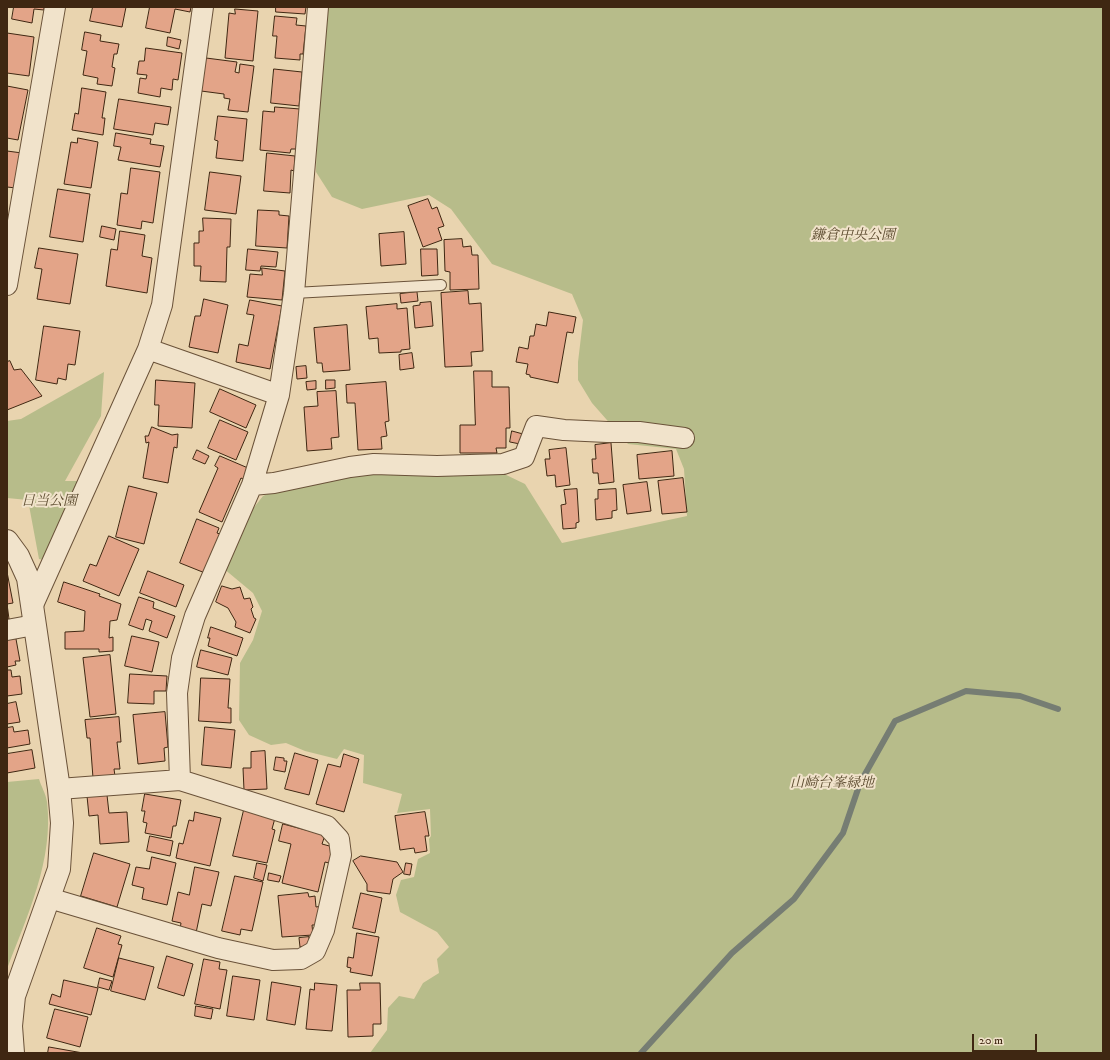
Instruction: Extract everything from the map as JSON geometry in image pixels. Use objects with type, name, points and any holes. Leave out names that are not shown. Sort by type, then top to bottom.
[{"type":"street","points":[[7,285],[55,7]]},
{"type":"street","points":[[7,630],[33,615],[148,349],[162,306],[203,7]]},
{"type":"street","points":[[180,780],[177,693],[182,658],[195,616],[252,484],[279,395],[294,293],[318,7]]},
{"type":"street","points":[[148,349],[279,395]]},
{"type":"street","points":[[252,484],[274,483],[350,467],[374,464],[437,466],[503,464],[524,457],[536,426],[564,430],[639,432],[684,438]]},
{"type":"street","points":[[7,541],[18,556],[28,578],[60,789],[62,823],[59,869],[14,996],[11,1026],[13,1053]]},
{"type":"street","points":[[49,898],[218,948],[273,960],[301,959],[315,951],[324,930],[341,855],[339,839],[328,826],[180,780],[60,789]]},
{"type":"lane","points":[[294,293],[441,285]]},
{"type":"green space","points":[[324,7],[1103,7],[1103,1053],[370,1053],[387,1030],[388,1008],[399,996],[414,999],[423,983],[439,973],[437,959],[449,947],[437,932],[400,912],[396,895],[401,880],[414,877],[418,859],[430,853],[430,809],[397,813],[402,794],[363,783],[364,755],[344,749],[337,759],[305,751],[286,743],[271,745],[249,735],[239,720],[240,663],[253,640],[262,611],[253,593],[223,568],[248,515],[263,496],[281,488],[352,474],[395,475],[500,472],[525,484],[562,543],[687,516],[684,469],[676,449],[628,444],[592,403],[578,380],[578,362],[583,320],[572,294],[492,264],[451,209],[429,195],[362,209],[332,197],[316,172],[319,55]]},
{"type":"green space","name":"日当公園","points":[[104,372],[101,416],[65,481],[80,481],[44,560],[39,559],[28,500],[7,498],[7,421],[21,419]]},
{"type":"green space","points":[[39,779],[47,802],[47,845],[37,887],[7,969],[7,782]]},
{"type":"building","points":[[14,7],[44,7],[44,10],[34,9],[32,23],[12,19]]},
{"type":"building","points":[[93,7],[126,7],[122,27],[90,21]]},
{"type":"building","points":[[150,7],[191,7],[190,12],[175,9],[170,33],[146,28]]},
{"type":"building","points":[[276,7],[306,7],[305,14],[276,12]]},
{"type":"building","points":[[235,9],[258,11],[253,61],[225,58],[229,13],[235,14]]},
{"type":"building","points":[[275,16],[297,18],[296,25],[306,26],[303,54],[300,54],[300,60],[275,58],[277,36],[273,36]]},
{"type":"building","points":[[85,32],[101,35],[100,41],[119,44],[117,54],[114,54],[112,67],[115,68],[112,86],[97,84],[98,78],[83,75],[87,51],[82,50]]},
{"type":"building","points":[[7,33],[34,37],[29,76],[7,73]]},
{"type":"building","points":[[168,37],[181,40],[179,49],[167,46]]},
{"type":"building","points":[[146,48],[182,53],[178,80],[173,79],[172,90],[161,88],[160,97],[138,93],[140,78],[146,79],[147,75],[137,74],[139,61],[144,61]]},
{"type":"building","points":[[206,58],[237,62],[235,72],[239,73],[240,64],[254,66],[248,112],[228,110],[230,99],[224,98],[224,94],[201,91]]},
{"type":"building","points":[[274,69],[302,72],[299,106],[271,103]]},
{"type":"building","points":[[7,86],[28,90],[18,140],[7,138]]},
{"type":"building","points":[[82,88],[106,92],[102,118],[105,118],[103,135],[72,130],[75,113],[78,114]]},
{"type":"building","points":[[119,99],[171,107],[168,125],[155,123],[153,135],[114,129]]},
{"type":"building","points":[[275,107],[300,109],[296,149],[291,149],[290,153],[260,150],[263,111],[274,112]]},
{"type":"building","points":[[218,116],[247,119],[243,161],[216,158],[218,141],[215,140]]},
{"type":"building","points":[[116,133],[151,139],[150,144],[164,146],[160,167],[118,160],[121,147],[114,146]]},
{"type":"building","points":[[78,138],[98,142],[91,188],[64,184],[71,142],[77,143]]},
{"type":"building","points":[[7,151],[22,153],[16,188],[7,187]]},
{"type":"building","points":[[267,153],[295,156],[294,171],[291,170],[290,193],[264,191]]},
{"type":"building","points":[[131,168],[160,172],[153,223],[142,221],[141,229],[117,225],[121,193],[127,194]]},
{"type":"building","points":[[210,172],[241,176],[236,214],[205,210]]},
{"type":"building","points":[[58,189],[90,194],[83,242],[50,237]]},
{"type":"building","points":[[428,199],[432,209],[437,207],[444,226],[438,228],[442,240],[423,247],[408,206]]},
{"type":"building","points":[[258,210],[279,211],[279,215],[289,216],[287,248],[256,246]]},
{"type":"building","points":[[203,218],[231,219],[230,247],[227,247],[226,282],[200,281],[201,266],[194,266],[194,243],[199,243],[199,231],[203,231]]},
{"type":"building","points":[[102,226],[116,229],[114,240],[100,237]]},
{"type":"building","points":[[120,231],[145,235],[142,256],[152,258],[147,293],[106,286],[111,249],[117,250]]},
{"type":"building","points":[[404,232],[406,264],[381,266],[379,234]]},
{"type":"building","points":[[462,239],[463,247],[471,246],[472,255],[478,255],[479,289],[450,290],[450,272],[445,271],[444,240]]},
{"type":"building","points":[[39,248],[78,254],[70,304],[37,299],[42,269],[35,268]]},
{"type":"building","points":[[248,249],[278,252],[276,267],[261,266],[260,271],[246,270]]},
{"type":"building","points":[[421,249],[437,249],[438,275],[422,276]]},
{"type":"building","points":[[262,268],[285,271],[282,300],[247,297],[250,274],[262,275]]},
{"type":"building","points":[[468,291],[469,304],[481,303],[483,351],[471,352],[472,366],[445,367],[441,293]]},
{"type":"building","points":[[417,292],[418,301],[401,303],[400,294]]},
{"type":"building","points":[[204,299],[228,305],[218,353],[189,347],[195,316],[200,316]]},
{"type":"building","points":[[250,300],[282,306],[270,369],[236,362],[239,344],[248,346],[254,315],[247,314]]},
{"type":"building","points":[[431,302],[433,326],[415,328],[413,306],[420,305],[420,303]]},
{"type":"building","points":[[397,304],[397,309],[407,308],[410,349],[401,350],[401,352],[379,353],[378,338],[369,339],[366,307]]},
{"type":"building","points":[[549,312],[576,317],[573,333],[567,332],[558,383],[530,377],[530,375],[526,374],[528,364],[516,362],[519,347],[528,349],[530,336],[534,336],[536,324],[546,326]]},
{"type":"building","points":[[347,325],[350,370],[323,372],[322,363],[317,363],[314,328]]},
{"type":"building","points":[[44,326],[80,331],[75,365],[68,364],[66,380],[58,378],[57,384],[36,380]]},
{"type":"building","points":[[412,353],[414,368],[400,370],[399,355]]},
{"type":"building","points":[[10,361],[14,370],[21,369],[42,396],[7,410],[7,362]]},
{"type":"building","points":[[306,366],[307,378],[297,379],[296,367]]},
{"type":"building","points":[[474,371],[492,371],[492,387],[509,387],[510,428],[506,428],[506,448],[496,448],[497,453],[460,453],[460,425],[475,425]]},
{"type":"building","points":[[156,380],[195,383],[192,428],[158,426],[159,405],[155,405]]},
{"type":"building","points":[[326,380],[335,380],[335,388],[326,389]]},
{"type":"building","points":[[316,381],[316,389],[307,390],[306,382]]},
{"type":"building","points":[[386,382],[389,421],[385,422],[387,436],[381,437],[382,449],[358,450],[355,403],[347,403],[346,385]]},
{"type":"building","points":[[220,389],[256,405],[246,428],[210,412]]},
{"type":"building","points":[[336,391],[339,437],[331,438],[332,449],[307,451],[304,407],[318,406],[317,392]]},
{"type":"building","points":[[220,420],[248,432],[236,460],[208,448]]},
{"type":"building","points":[[152,427],[172,435],[178,434],[177,448],[174,447],[168,483],[143,478],[149,442],[146,443],[145,436],[148,436]]},
{"type":"building","points":[[512,431],[523,434],[520,444],[510,442]]},
{"type":"building","points":[[611,443],[614,482],[599,484],[598,473],[593,473],[592,459],[596,459],[595,445]]},
{"type":"building","points":[[566,448],[570,485],[556,487],[555,475],[547,476],[545,459],[550,459],[549,450]]},
{"type":"building","points":[[197,450],[209,456],[205,464],[193,459]]},
{"type":"building","points":[[672,451],[674,476],[639,479],[637,455]]},
{"type":"building","points":[[220,456],[248,468],[243,479],[241,478],[222,522],[199,512],[218,468],[215,466]]},
{"type":"building","points":[[683,478],[687,512],[662,514],[658,481]]},
{"type":"building","points":[[647,482],[651,511],[627,514],[623,485]]},
{"type":"building","points":[[129,486],[157,493],[144,544],[116,537]]},
{"type":"building","points":[[577,489],[579,522],[576,523],[576,528],[563,529],[561,505],[566,504],[564,490]]},
{"type":"building","points":[[616,489],[617,510],[612,511],[612,518],[596,520],[595,499],[598,499],[598,490]]},
{"type":"building","points":[[197,519],[219,528],[217,533],[220,534],[205,573],[180,563]]},
{"type":"building","points":[[109,536],[139,549],[119,596],[83,581],[90,564],[96,566]]},
{"type":"building","points":[[148,571],[184,585],[176,607],[140,593]]},
{"type":"building","points":[[7,572],[13,603],[7,604]]},
{"type":"building","points":[[64,582],[100,594],[99,596],[121,604],[117,620],[110,621],[109,638],[113,637],[113,651],[99,652],[99,649],[65,649],[65,632],[84,631],[85,611],[58,602]]},
{"type":"building","points":[[222,586],[232,589],[240,587],[244,599],[250,598],[253,607],[251,609],[254,618],[256,619],[250,633],[235,627],[236,622],[228,608],[216,602]]},
{"type":"building","points":[[139,597],[154,602],[153,608],[175,616],[167,638],[149,631],[152,621],[146,619],[143,630],[129,625]]},
{"type":"building","points":[[7,604],[9,619],[7,619]]},
{"type":"building","points":[[211,627],[243,638],[237,656],[208,646],[210,638],[208,638]]},
{"type":"building","points":[[132,636],[159,642],[152,672],[125,666]]},
{"type":"building","points":[[16,639],[20,661],[15,661],[16,665],[7,667],[7,640]]},
{"type":"building","points":[[201,650],[232,658],[228,675],[197,667]]},
{"type":"building","points":[[110,655],[116,714],[90,717],[83,658]]},
{"type":"building","points":[[7,670],[11,670],[12,677],[20,676],[22,694],[7,696]]},
{"type":"building","points":[[130,674],[167,676],[166,691],[154,691],[154,704],[128,703]]},
{"type":"building","points":[[201,678],[230,679],[228,708],[231,708],[231,723],[199,721]]},
{"type":"building","points":[[16,702],[20,722],[7,724],[7,704]]},
{"type":"building","points":[[165,712],[168,747],[164,748],[165,761],[138,764],[133,715]]},
{"type":"building","points":[[119,717],[121,742],[117,742],[120,769],[114,769],[115,776],[93,778],[90,738],[87,738],[85,720]]},
{"type":"building","points":[[13,727],[14,732],[28,730],[30,744],[7,748],[7,728]]},
{"type":"building","points":[[205,727],[235,730],[231,768],[202,765]]},
{"type":"building","points":[[32,750],[35,768],[7,773],[7,754]]},
{"type":"building","points":[[265,751],[267,789],[244,790],[243,768],[251,768],[251,752]]},
{"type":"building","points":[[295,753],[318,760],[309,795],[285,789]]},
{"type":"building","points":[[344,754],[359,759],[344,812],[316,804],[328,764],[340,767]]},
{"type":"building","points":[[276,757],[284,758],[284,761],[287,761],[285,772],[274,770]]},
{"type":"building","points":[[145,794],[181,800],[176,826],[173,826],[171,838],[145,833],[147,823],[143,822],[145,811],[142,811]]},
{"type":"building","points":[[107,795],[109,813],[127,812],[129,842],[100,844],[98,815],[89,816],[87,796]]},
{"type":"building","points":[[244,810],[275,818],[272,829],[275,830],[267,863],[233,856]]},
{"type":"building","points":[[195,812],[221,818],[210,866],[176,858],[179,843],[183,844],[189,820],[193,821]]},
{"type":"building","points":[[425,812],[429,836],[425,836],[427,851],[415,853],[414,848],[400,850],[395,816]]},
{"type":"building","points":[[283,824],[325,835],[322,844],[333,847],[329,863],[325,862],[318,892],[282,883],[291,844],[279,841]]},
{"type":"building","points":[[150,836],[173,841],[170,856],[147,851]]},
{"type":"building","points":[[94,853],[130,864],[117,907],[81,896]]},
{"type":"building","points":[[361,856],[397,862],[403,872],[393,879],[390,894],[367,891],[367,884],[353,861]]},
{"type":"building","points":[[152,857],[176,863],[167,905],[142,899],[144,888],[132,885],[136,867],[149,869]]},
{"type":"building","points":[[257,863],[267,865],[263,881],[254,878]]},
{"type":"building","points":[[406,863],[412,864],[410,875],[404,874]]},
{"type":"building","points":[[195,867],[219,872],[211,906],[202,904],[196,933],[180,929],[181,923],[172,921],[178,892],[189,895]]},
{"type":"building","points":[[269,873],[281,876],[279,882],[268,880]]},
{"type":"building","points":[[235,876],[263,882],[252,931],[241,929],[240,935],[222,931]]},
{"type":"building","points":[[308,893],[309,897],[315,896],[316,907],[322,906],[318,925],[312,925],[313,935],[282,937],[278,896]]},
{"type":"building","points":[[361,893],[382,898],[375,933],[353,928]]},
{"type":"building","points":[[97,928],[121,936],[118,944],[122,945],[113,977],[84,968]]},
{"type":"building","points":[[357,933],[379,937],[372,976],[350,972],[351,968],[347,967],[348,957],[353,958]]},
{"type":"building","points":[[309,937],[309,946],[300,947],[299,938]]},
{"type":"building","points":[[167,956],[193,964],[184,996],[158,988]]},
{"type":"building","points":[[119,958],[154,967],[145,1000],[111,991]]},
{"type":"building","points":[[204,959],[220,962],[219,969],[227,970],[220,1009],[195,1004]]},
{"type":"building","points":[[233,976],[260,980],[254,1020],[227,1016]]},
{"type":"building","points":[[100,978],[112,981],[109,990],[98,987]]},
{"type":"building","points":[[64,980],[98,988],[91,1015],[49,1004],[52,994],[60,997]]},
{"type":"building","points":[[272,982],[301,987],[295,1025],[267,1020]]},
{"type":"building","points":[[315,983],[337,985],[332,1031],[306,1029],[310,989],[314,990]]},
{"type":"building","points":[[360,983],[380,983],[381,1024],[373,1024],[373,1036],[348,1037],[347,990],[360,990]]},
{"type":"building","points":[[196,1006],[213,1009],[211,1019],[195,1016]]},
{"type":"building","points":[[55,1009],[88,1017],[80,1047],[47,1038]]},
{"type":"building","points":[[49,1047],[83,1053],[48,1053]]},
{"type":"waterway","points":[[641,1053],[732,953],[794,899],[843,833],[860,783],[895,721],[966,691],[1020,696],[1058,709]]},
{"type":"park label","name":"鎌倉中央公園","points":[[853,236]]},
{"type":"park label","name":"山崎台峯緑地","points":[[832,784]]}]
